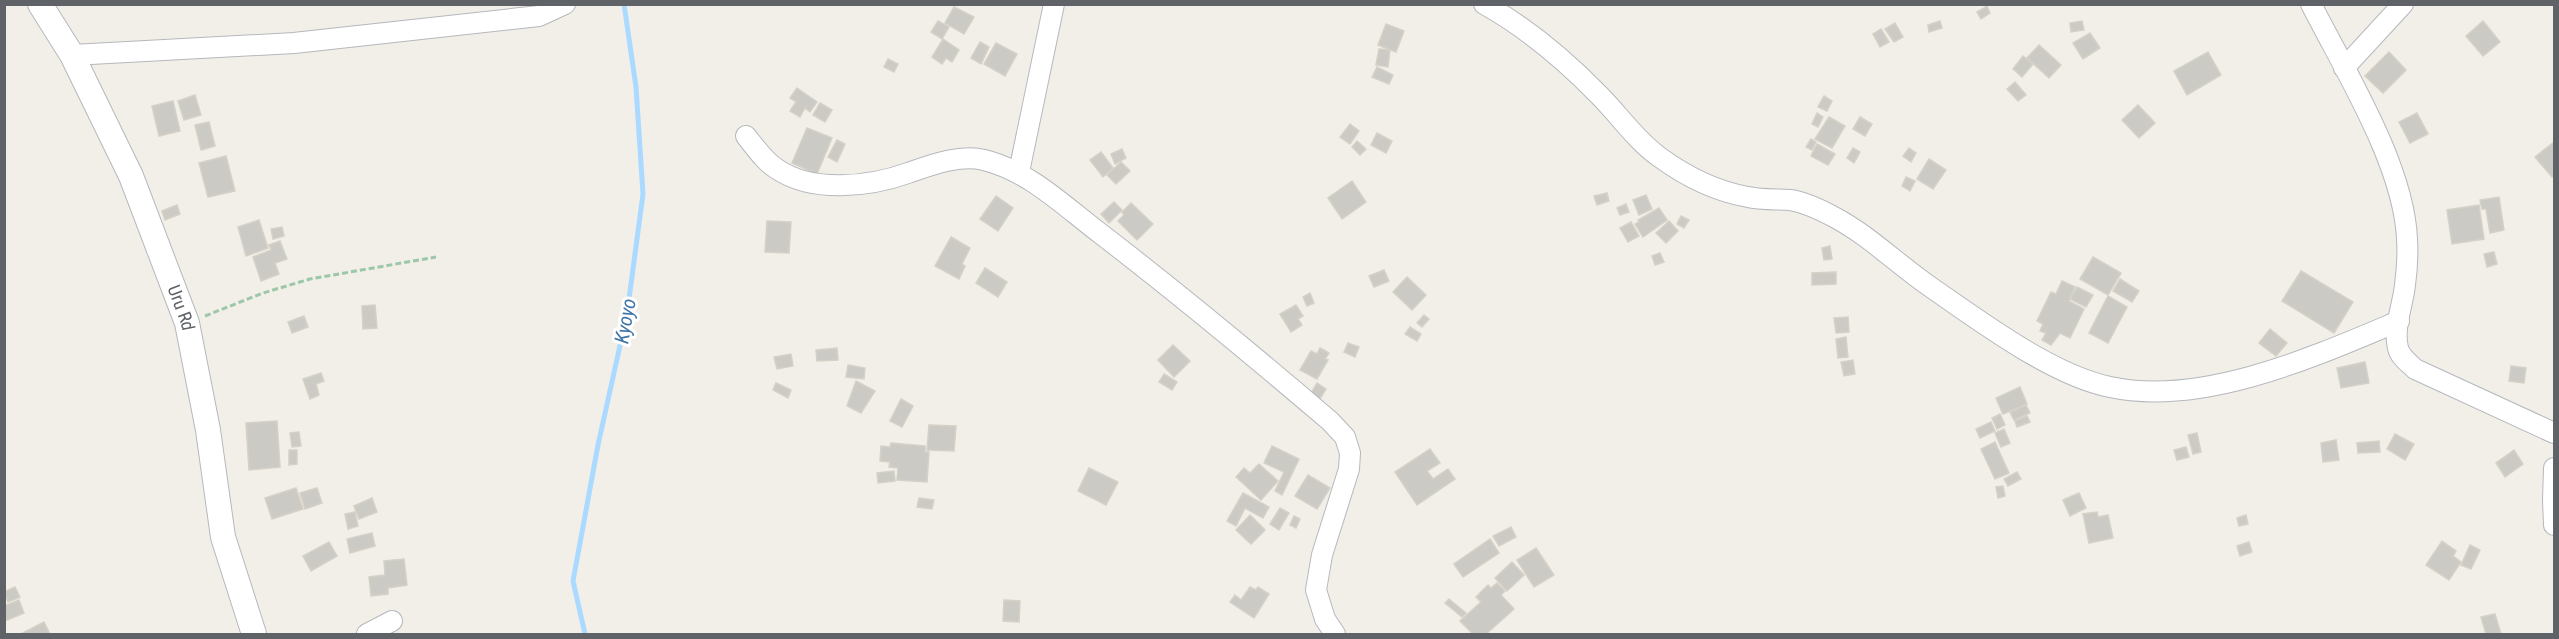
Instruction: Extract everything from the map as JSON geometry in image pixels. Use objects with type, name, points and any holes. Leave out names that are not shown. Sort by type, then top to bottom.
[{"type":"street","name":"Uru Rd","points":[[40,4],[72,55],[131,176],[187,323],[208,430],[223,537],[254,634]]},
{"type":"street","points":[[72,55],[294,43],[539,16],[565,4]]},
{"type":"street","points":[[1019,172],[1054,4]]},
{"type":"street","points":[[1484,4],[1509,18],[1557,56],[1656,154],[1685,174],[1721,190],[1750,198],[1793,200],[1822,210],[1858,230],[1928,286],[2054,366],[2110,387],[2157,392],[2224,384],[2306,360],[2399,321]]},
{"type":"street","points":[[2311,4],[2383,147],[2399,191],[2407,238],[2405,285],[2399,321],[2398,349],[2415,369],[2554,433]]},
{"type":"street","points":[[2344,68],[2403,4]]},
{"type":"street","points":[[746,136],[774,168],[803,183],[846,184],[872,181],[901,176],[933,164],[958,159],[981,159],[1019,172],[1182,297],[1330,420],[1345,437],[1350,453],[1349,469],[1322,555],[1316,590],[1325,619],[1335,634]]},
{"type":"street","points":[[2554,468],[2554,525]]},
{"type":"street","points":[[367,634],[392,621]]},
{"type":"path","points":[[187,323],[263,293],[310,279],[436,257]]},
{"type":"building","points":[[1987,6],[1990,13],[1981,19],[1977,12]]},
{"type":"building","points":[[954,7],[974,17],[964,34],[945,23]]},
{"type":"building","points":[[938,21],[949,27],[942,39],[931,32]]},
{"type":"building","points":[[1940,21],[1942,28],[1929,32],[1928,25]]},
{"type":"building","points":[[2082,21],[2084,30],[2071,32],[2070,23]]},
{"type":"building","points":[[2483,21],[2500,42],[2483,56],[2466,36]]},
{"type":"building","points":[[1895,23],[1903,37],[1894,42],[1885,29]]},
{"type":"building","points":[[1386,24],[1404,31],[1396,52],[1378,45]]},
{"type":"building","points":[[1881,29],[1889,42],[1880,47],[1873,34]]},
{"type":"building","points":[[2090,33],[2100,48],[2083,59],[2073,43]]},
{"type":"building","points":[[943,39],[959,50],[952,62],[946,58],[942,64],[932,57]]},
{"type":"building","points":[[980,42],[989,47],[981,64],[971,58]]},
{"type":"building","points":[[996,43],[1017,54],[1005,76],[984,64]]},
{"type":"building","points":[[2039,45],[2061,65],[2049,78],[2027,58]]},
{"type":"building","points":[[1379,49],[1390,50],[1388,67],[1376,65]]},
{"type":"building","points":[[2208,52],[2221,75],[2187,95],[2174,71]]},
{"type":"building","points":[[2389,52],[2406,70],[2383,93],[2365,76]]},
{"type":"building","points":[[2023,56],[2033,64],[2022,77],[2013,69]]},
{"type":"building","points":[[888,59],[898,64],[894,72],[884,67]]},
{"type":"building","points":[[1377,67],[1393,75],[1389,84],[1372,77]]},
{"type":"building","points":[[2015,82],[2026,95],[2018,101],[2007,89]]},
{"type":"building","points":[[797,88],[817,102],[810,112],[805,108],[800,117],[790,111],[796,102],[790,98]]},
{"type":"building","points":[[195,95],[201,115],[184,120],[178,101]]},
{"type":"building","points":[[1824,96],[1832,101],[1827,111],[1818,107]]},
{"type":"building","points":[[173,101],[180,131],[159,136],[152,106]]},
{"type":"building","points":[[820,103],[832,110],[825,122],[813,115]]},
{"type":"building","points":[[2138,105],[2155,123],[2139,138],[2122,120]]},
{"type":"building","points":[[1817,113],[1823,117],[1818,127],[1812,124]]},
{"type":"building","points":[[2417,113],[2428,134],[2410,143],[2399,122]]},
{"type":"building","points":[[1829,117],[1845,126],[1832,148],[1815,139]]},
{"type":"building","points":[[1860,117],[1872,124],[1865,136],[1853,129]]},
{"type":"building","points":[[209,122],[215,146],[201,150],[195,125]]},
{"type":"building","points":[[1350,124],[1359,131],[1350,144],[1340,137]]},
{"type":"building","points":[[807,128],[832,138],[817,174],[792,163]]},
{"type":"building","points":[[1377,133],[1392,141],[1386,153],[1371,145]]},
{"type":"building","points":[[1811,139],[1816,142],[1812,150],[1806,147]]},
{"type":"building","points":[[837,140],[845,144],[837,162],[828,157]]},
{"type":"building","points":[[1357,141],[1366,149],[1360,155],[1352,147]]},
{"type":"building","points":[[2554,142],[2554,175],[2552,177],[2535,157]]},
{"type":"building","points":[[1817,144],[1835,154],[1828,165],[1811,156]]},
{"type":"building","points":[[1853,148],[1860,152],[1854,163],[1847,158]]},
{"type":"building","points":[[1909,148],[1916,153],[1911,162],[1903,156]]},
{"type":"building","points":[[1122,149],[1126,158],[1115,164],[1111,154]]},
{"type":"building","points":[[1101,152],[1113,168],[1103,177],[1090,160]]},
{"type":"building","points":[[226,156],[235,191],[208,197],[199,163]]},
{"type":"building","points":[[1929,159],[1946,170],[1933,189],[1917,179]]},
{"type":"building","points":[[1121,162],[1130,171],[1116,184],[1107,175]]},
{"type":"building","points":[[1906,177],[1915,181],[1910,191],[1902,186]]},
{"type":"building","points":[[1352,181],[1366,202],[1342,219],[1328,198]]},
{"type":"building","points":[[1607,193],[1609,201],[1597,205],[1594,196]]},
{"type":"building","points":[[1646,195],[1652,209],[1639,215],[1633,200]]},
{"type":"building","points":[[996,196],[1013,208],[998,231],[980,219]]},
{"type":"building","points":[[2499,197],[2504,230],[2490,233],[2486,209],[2482,209],[2480,200]]},
{"type":"building","points":[[1114,202],[1122,210],[1109,223],[1101,214]]},
{"type":"building","points":[[1131,203],[1153,224],[1137,240],[1118,221],[1124,215],[1122,212]]},
{"type":"building","points":[[1626,204],[1629,212],[1620,215],[1617,208]]},
{"type":"building","points":[[177,205],[180,214],[165,220],[162,211]]},
{"type":"building","points":[[2479,205],[2484,239],[2452,244],[2447,210]]},
{"type":"building","points":[[1659,208],[1667,220],[1643,237],[1635,224]]},
{"type":"building","points":[[1681,216],[1689,220],[1684,228],[1677,224]]},
{"type":"building","points":[[259,220],[268,248],[246,256],[238,227]]},
{"type":"building","points":[[767,221],[791,222],[789,253],[765,252]]},
{"type":"building","points":[[1669,221],[1678,231],[1666,243],[1656,233]]},
{"type":"building","points":[[1631,222],[1639,236],[1628,242],[1620,228]]},
{"type":"building","points":[[282,227],[284,236],[273,239],[271,229]]},
{"type":"building","points":[[951,237],[970,248],[962,264],[965,266],[959,279],[935,266]]},
{"type":"building","points":[[280,241],[287,259],[275,263],[279,274],[261,281],[253,257],[271,250],[269,245]]},
{"type":"building","points":[[1830,246],[1832,259],[1824,260],[1822,248]]},
{"type":"building","points":[[2494,252],[2497,264],[2487,267],[2484,254]]},
{"type":"building","points":[[1660,253],[1664,262],[1655,265],[1652,256]]},
{"type":"building","points":[[2093,257],[2121,273],[2108,295],[2080,279]]},
{"type":"building","points":[[985,268],[1007,282],[998,297],[976,283]]},
{"type":"building","points":[[1384,270],[1389,281],[1374,287],[1369,276]]},
{"type":"building","points":[[2301,271],[2353,302],[2334,333],[2282,301]]},
{"type":"building","points":[[1836,272],[1836,284],[1812,285],[1812,273]]},
{"type":"building","points":[[1407,277],[1426,295],[1412,310],[1393,292]]},
{"type":"building","points":[[2120,279],[2139,291],[2132,302],[2113,291]]},
{"type":"building","points":[[2062,281],[2075,287],[2069,301],[2084,309],[2070,338],[2060,333],[2051,345],[2042,340],[2046,333],[2040,331],[2043,324],[2037,321],[2051,292],[2056,294]]},
{"type":"building","points":[[2077,287],[2093,295],[2086,307],[2070,299]]},
{"type":"building","points":[[1310,293],[1314,303],[1307,306],[1303,297]]},
{"type":"building","points":[[2108,296],[2127,307],[2108,343],[2089,333]]},
{"type":"building","points":[[375,305],[377,328],[363,329],[362,306]]},
{"type":"building","points":[[1296,305],[1303,316],[1298,319],[1302,325],[1291,332],[1280,314]]},
{"type":"building","points":[[1424,315],[1429,319],[1422,327],[1417,323]]},
{"type":"building","points":[[304,316],[308,327],[292,333],[288,322]]},
{"type":"building","points":[[1848,317],[1849,332],[1836,333],[1834,318]]},
{"type":"building","points":[[1410,327],[1421,334],[1417,341],[1405,334]]},
{"type":"building","points":[[2270,329],[2287,343],[2276,356],[2259,343]]},
{"type":"building","points":[[1846,337],[1848,357],[1838,358],[1836,339]]},
{"type":"building","points":[[1348,343],[1359,347],[1355,357],[1344,352]]},
{"type":"building","points":[[1173,345],[1190,361],[1174,377],[1158,360]]},
{"type":"building","points":[[837,348],[838,360],[817,361],[816,350]]},
{"type":"building","points":[[1320,348],[1329,353],[1325,359],[1328,360],[1317,379],[1300,370],[1311,351],[1317,354]]},
{"type":"building","points":[[791,354],[793,366],[777,369],[774,357]]},
{"type":"building","points":[[1853,360],[1855,374],[1844,376],[1841,362]]},
{"type":"building","points":[[2365,362],[2369,383],[2341,388],[2337,368]]},
{"type":"building","points":[[848,365],[865,368],[864,379],[846,377]]},
{"type":"building","points":[[2511,366],[2526,368],[2524,383],[2509,381]]},
{"type":"building","points":[[321,373],[324,381],[316,384],[319,395],[310,399],[303,379]]},
{"type":"building","points":[[1164,374],[1177,382],[1172,390],[1159,382]]},
{"type":"building","points":[[856,381],[875,391],[861,413],[847,406]]},
{"type":"building","points":[[776,383],[791,390],[788,398],[773,390]]},
{"type":"building","points":[[1317,383],[1326,389],[1320,399],[1311,393]]},
{"type":"building","points":[[2020,387],[2027,404],[2003,414],[1996,398]]},
{"type":"building","points":[[901,399],[913,406],[902,427],[890,421]]},
{"type":"building","points":[[2026,405],[2030,413],[2014,420],[2010,412]]},
{"type":"building","points":[[2000,414],[2005,425],[1997,429],[1992,418]]},
{"type":"building","points":[[2027,416],[2030,422],[2017,427],[2015,421]]},
{"type":"building","points":[[277,421],[280,467],[249,470],[246,423]]},
{"type":"building","points":[[1991,422],[1995,431],[1980,438],[1976,429]]},
{"type":"building","points":[[929,425],[956,426],[954,451],[927,450]]},
{"type":"building","points":[[2004,429],[2010,443],[2001,447],[1995,433]]},
{"type":"building","points":[[299,432],[301,446],[292,447],[290,433]]},
{"type":"building","points":[[2197,433],[2201,452],[2193,454],[2188,435]]},
{"type":"building","points":[[2395,434],[2414,444],[2405,460],[2387,449]]},
{"type":"building","points":[[2336,440],[2339,460],[2323,462],[2321,443]]},
{"type":"building","points":[[2379,441],[2380,452],[2358,453],[2357,443]]},
{"type":"building","points":[[1995,442],[2009,473],[1995,479],[1981,449]]},
{"type":"building","points":[[891,443],[925,446],[925,452],[929,452],[927,482],[897,480],[898,468],[889,467],[890,462],[880,461],[881,446],[890,447]]},
{"type":"building","points":[[1272,446],[1299,459],[1282,495],[1275,491],[1284,472],[1264,463]]},
{"type":"building","points":[[2186,447],[2189,457],[2177,460],[2174,450]]},
{"type":"building","points":[[1430,449],[1440,463],[1427,471],[1433,479],[1448,469],[1455,479],[1417,505],[1395,472]]},
{"type":"building","points":[[289,450],[297,450],[297,464],[289,465]]},
{"type":"building","points":[[2514,450],[2523,464],[2505,477],[2496,463]]},
{"type":"building","points":[[1259,464],[1278,481],[1261,500],[1236,477],[1244,468],[1250,473]]},
{"type":"building","points":[[1089,468],[1118,482],[1106,505],[1078,491]]},
{"type":"building","points":[[894,471],[895,481],[878,483],[877,473]]},
{"type":"building","points":[[2017,472],[2021,479],[2008,486],[2004,479]]},
{"type":"building","points":[[1308,475],[1330,488],[1317,509],[1295,496]]},
{"type":"building","points":[[2003,486],[2005,496],[1998,498],[1996,487]]},
{"type":"building","points":[[296,488],[303,509],[272,519],[265,498]]},
{"type":"building","points":[[317,488],[322,503],[305,509],[300,493]]},
{"type":"building","points":[[1243,493],[1269,507],[1263,518],[1245,508],[1236,526],[1227,521]]},
{"type":"building","points":[[2079,493],[2086,508],[2070,516],[2063,500]]},
{"type":"building","points":[[372,498],[377,512],[359,519],[354,506]]},
{"type":"building","points":[[919,498],[934,500],[932,509],[917,507]]},
{"type":"building","points":[[1280,508],[1289,513],[1279,530],[1270,524]]},
{"type":"building","points":[[355,512],[358,526],[348,529],[345,514]]},
{"type":"building","points":[[2097,512],[2098,517],[2108,515],[2113,538],[2089,543],[2083,514]]},
{"type":"building","points":[[1250,515],[1265,530],[1251,544],[1236,530]]},
{"type":"building","points":[[2246,515],[2248,524],[2239,526],[2237,518]]},
{"type":"building","points":[[1294,516],[1300,519],[1296,528],[1290,525]]},
{"type":"building","points":[[1511,527],[1516,537],[1499,546],[1493,536]]},
{"type":"building","points":[[372,533],[375,546],[350,553],[347,539]]},
{"type":"building","points":[[1490,539],[1499,553],[1463,577],[1454,564]]},
{"type":"building","points":[[2442,541],[2456,551],[2453,556],[2461,562],[2449,580],[2426,565]]},
{"type":"building","points":[[329,542],[337,556],[311,571],[303,556]]},
{"type":"building","points":[[2249,542],[2252,552],[2240,556],[2237,546]]},
{"type":"building","points":[[2470,545],[2480,550],[2471,569],[2461,565]]},
{"type":"building","points":[[1536,548],[1554,575],[1534,587],[1517,560]]},
{"type":"building","points":[[404,559],[407,585],[388,588],[388,594],[371,596],[369,577],[385,575],[384,561]]},
{"type":"building","points":[[1512,562],[1524,575],[1507,591],[1495,578]]},
{"type":"building","points":[[1497,583],[1505,591],[1501,595],[1514,609],[1486,634],[1473,634],[1460,621],[1481,602],[1476,597],[1488,585],[1491,588]]},
{"type":"building","points":[[15,587],[20,597],[8,602],[4,592]]},
{"type":"building","points":[[1250,587],[1256,590],[1258,587],[1269,594],[1254,618],[1230,602],[1235,595],[1241,600]]},
{"type":"building","points":[[1449,599],[1466,613],[1462,617],[1445,603]]},
{"type":"building","points":[[19,600],[24,613],[5,621],[4,606]]},
{"type":"building","points":[[1004,600],[1020,601],[1019,622],[1003,621]]},
{"type":"building","points":[[2495,614],[2501,634],[2486,634],[2481,617]]},
{"type":"building","points":[[44,622],[50,634],[21,634]]},
{"type":"waterway","name":"Kyoyo","points":[[585,634],[573,581],[598,445],[627,314],[643,194],[636,87],[624,4]]}]
